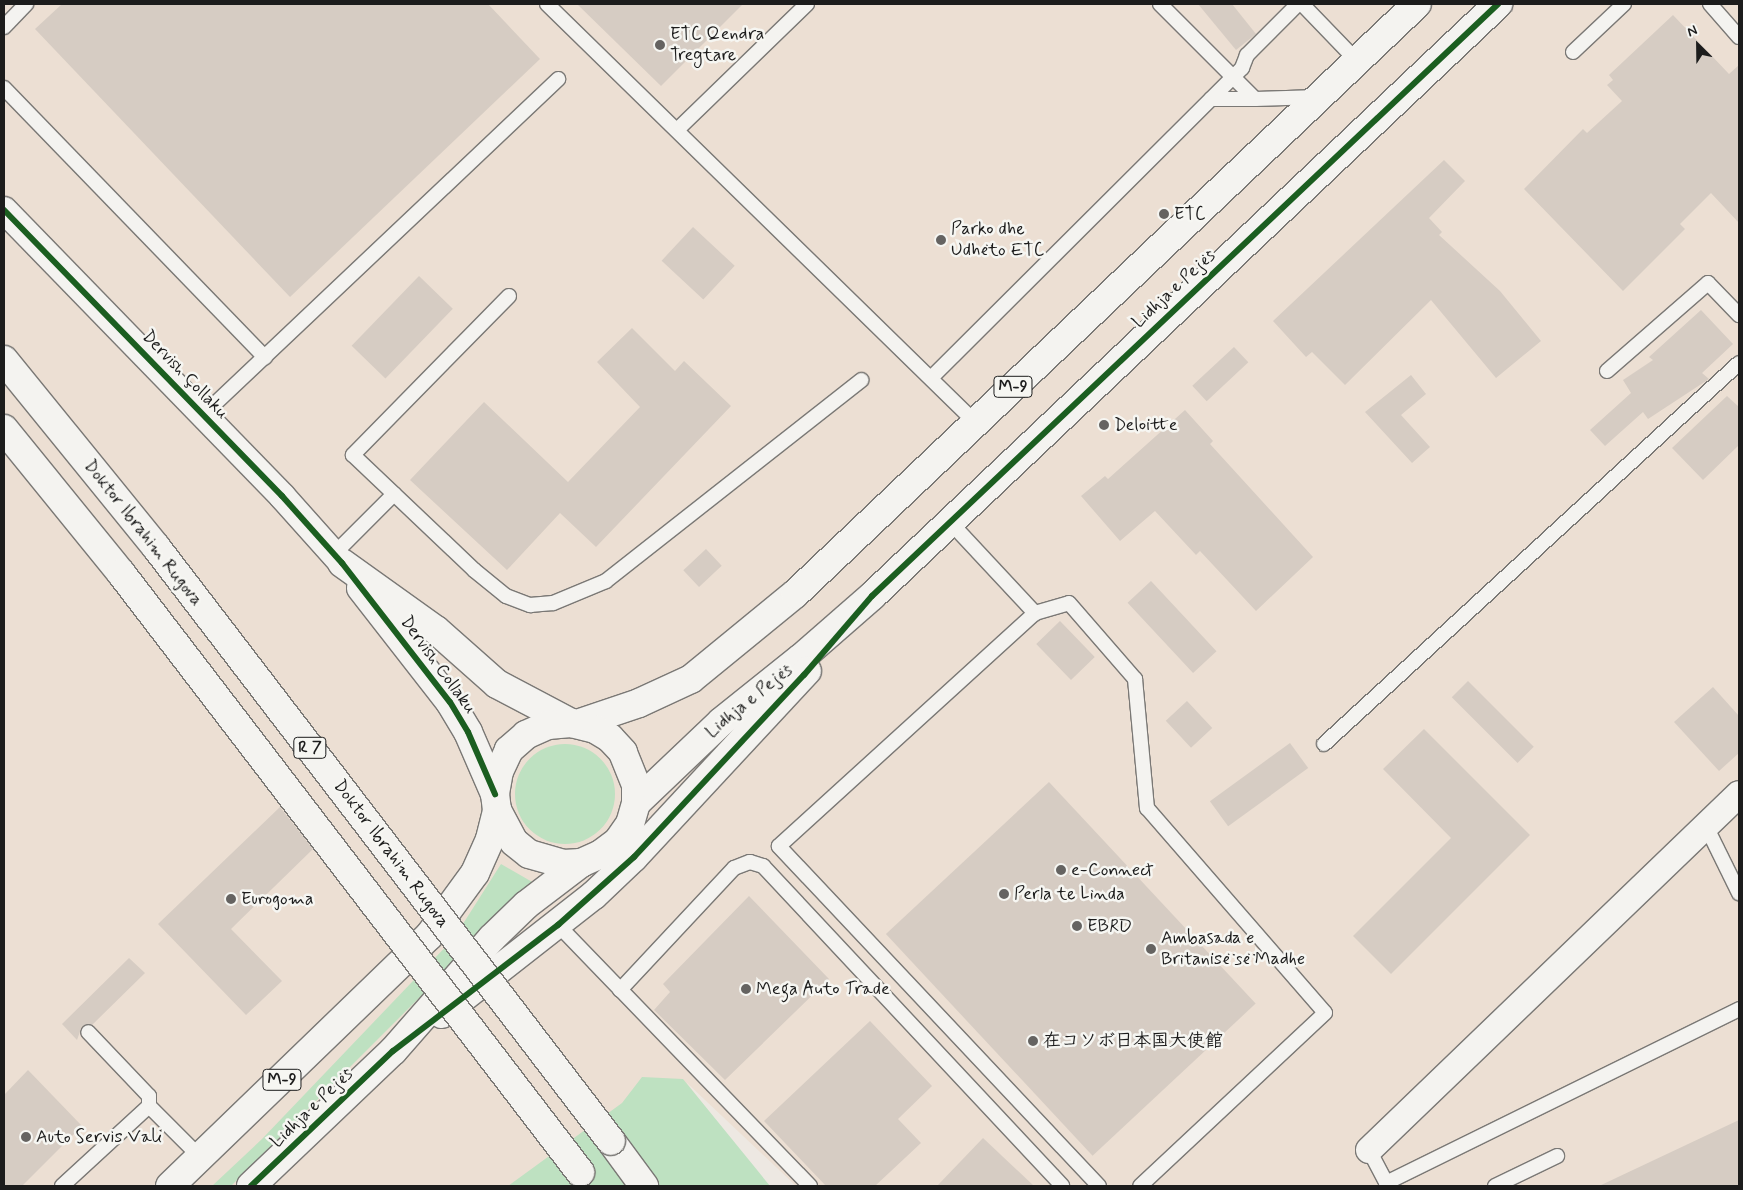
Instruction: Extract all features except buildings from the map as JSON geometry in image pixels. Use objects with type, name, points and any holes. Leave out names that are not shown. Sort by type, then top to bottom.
[{"type":"main road","name":"Lidhja e Pejës","points":[[170,1186],[429,936],[475,873],[490,839],[499,771],[515,745],[526,734],[548,725],[574,723],[666,692],[717,660],[795,594],[1417,4]]},
{"type":"main road","name":"Lidhja e Pejës","points":[[636,803],[721,722],[801,658],[872,596],[1498,4]]},
{"type":"main road","name":"Doktor Ibrahim Rugova","points":[[4,360],[162,555],[644,1186]]},
{"type":"main road","name":"R 7","points":[[4,429],[121,573],[585,1179]]},
{"type":"main road","name":"Dervish Collaku","points":[[338,559],[436,630],[497,684],[574,723]]},
{"type":"main road","name":"Dervish Collaku","points":[[338,559],[450,702],[468,732],[496,802]]},
{"type":"main road","points":[[393,1051],[558,925],[634,857],[804,675],[872,596]]},
{"type":"main road","name":"Lidhja e Pejës","points":[[251,1186],[393,1051],[492,938],[526,905],[582,862],[602,854],[618,842],[630,824],[636,803],[636,785],[623,752],[610,738],[574,723]]},
{"type":"main road","name":"Lidhja e Pejës","points":[[496,802],[514,842],[528,854],[563,864],[582,862]]},
{"type":"street","name":"Dervish Çollaku","points":[[4,210],[203,415],[338,559]]},
{"type":"street","points":[[1369,1150],[1739,794]]},
{"type":"lane","points":[[4,27],[26,4]]},
{"type":"lane","points":[[547,4],[976,423]]},
{"type":"lane","points":[[677,130],[808,4]]},
{"type":"lane","points":[[1160,4],[1255,99]]},
{"type":"lane","points":[[931,378],[1242,68],[1247,55],[1298,4]]},
{"type":"lane","points":[[1302,4],[1357,61]]},
{"type":"lane","points":[[1573,52],[1624,4]]},
{"type":"lane","points":[[1710,4],[1739,37]]},
{"type":"lane","points":[[203,415],[558,79]]},
{"type":"lane","points":[[4,88],[265,357]]},
{"type":"lane","points":[[1211,98],[1319,97]]},
{"type":"lane","points":[[1607,371],[1708,283],[1739,315]]},
{"type":"lane","points":[[508,296],[353,455],[474,570],[506,596],[530,605],[553,603],[606,581],[861,380]]},
{"type":"lane","points":[[1324,744],[1739,363]]},
{"type":"lane","points":[[338,559],[394,494]]},
{"type":"lane","points":[[950,522],[1034,613]]},
{"type":"lane","points":[[1099,1186],[779,846],[1034,613],[1069,603],[1135,679],[1147,808],[1325,1013],[1140,1186]]},
{"type":"lane","points":[[1706,826],[1739,893]]},
{"type":"lane","points":[[620,990],[734,868],[750,862],[763,866],[1062,1186]]},
{"type":"lane","points":[[558,925],[810,1186]]},
{"type":"lane","points":[[1369,1150],[1387,1185],[1739,1009]]},
{"type":"lane","points":[[88,1032],[149,1096],[149,1106],[200,1157]]},
{"type":"lane","points":[[62,1186],[149,1106]]},
{"type":"lane","points":[[1495,1186],[1557,1156]]},
{"type":"shaded area","points":[[4,4],[1739,4],[1739,1186],[796,1186],[686,1082],[767,1186],[4,1186]]},
{"type":"green space","points":[[565,744],[575,745],[593,752],[607,766],[614,784],[614,804],[607,822],[593,836],[575,843],[565,844],[555,843],[537,836],[523,822],[516,804],[515,794],[516,784],[523,766],[537,752],[555,745]]},
{"type":"green space","points":[[501,864],[534,883],[231,1186],[212,1186],[262,1139],[454,938]]},
{"type":"green space","points":[[642,1077],[683,1079],[770,1186],[508,1186],[622,1103]]},
{"type":"cycle path","points":[[251,1186],[393,1051],[558,925],[634,857],[804,675],[872,596],[1498,4]]},
{"type":"cycle path","points":[[4,210],[282,496],[342,563],[450,702],[468,732],[495,794]]},
{"type":"place","name":"ETC Qendra Tregtare","points":[[660,45]]},
{"type":"place","name":"ETC","points":[[1164,214]]},
{"type":"place","name":"Parko dhe Udhëto ETC","points":[[941,240]]},
{"type":"place","name":"Deloitte","points":[[1104,425]]},
{"type":"place","name":"e-Connect","points":[[1061,870]]},
{"type":"place","name":"Perla te Linda","points":[[1004,894]]},
{"type":"place","name":"Eurogoma","points":[[231,899]]},
{"type":"place","name":"EBRD","points":[[1077,926]]},
{"type":"place","name":"Ambasada e Britanisë së Madhe","points":[[1151,949]]},
{"type":"place","name":"Mega Auto Trade","points":[[746,989]]},
{"type":"place","name":"在コソボ日本国大使館","points":[[1033,1041]]},
{"type":"place","name":"Auto Servis Vali","points":[[26,1137]]}]
